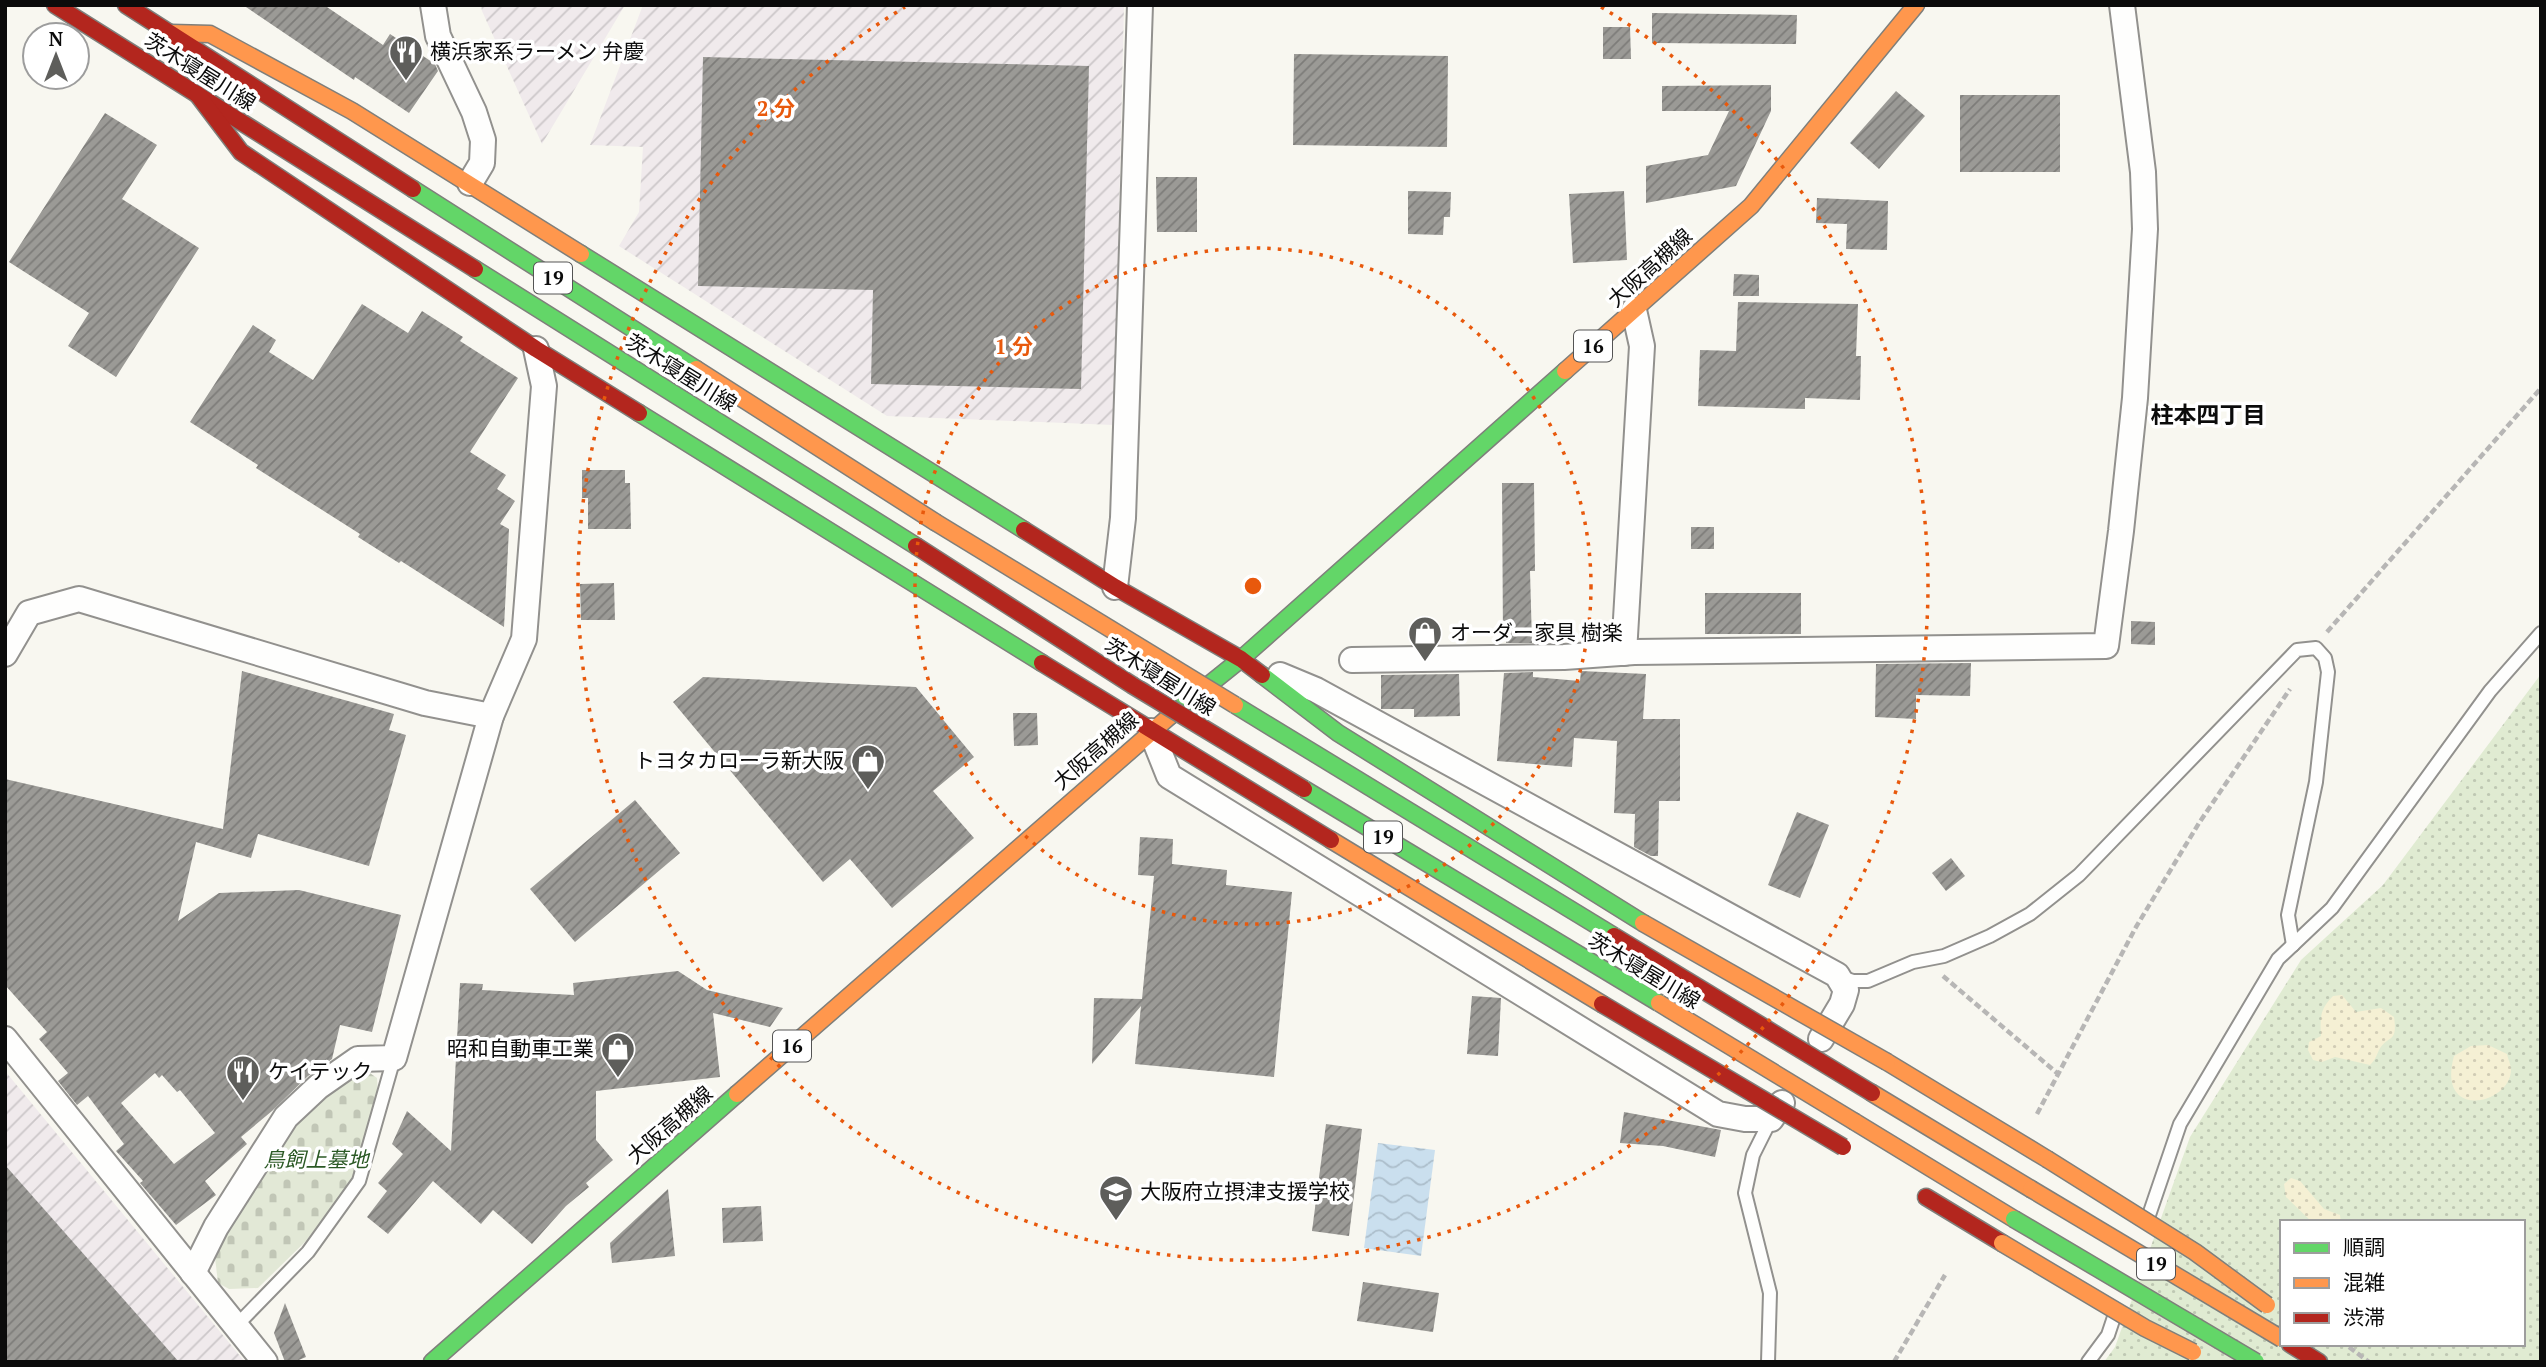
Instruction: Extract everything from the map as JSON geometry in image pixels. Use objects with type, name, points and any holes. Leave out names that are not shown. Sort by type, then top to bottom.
[{"type":"main road","name":"茨木寝屋川線","points":[[55,5],[916,546],[1132,685],[2014,1219],[2256,1362]]},
{"type":"main road","name":"茨木寝屋川線","points":[[126,5],[935,522],[1872,1093],[2280,1338]]},
{"type":"main road","name":"大阪高槻線","points":[[432,1362],[1151,730],[1241,659],[1751,206],[1916,5]]},
{"type":"main road","points":[[171,33],[210,34],[352,111],[1115,587],[1241,659],[1338,733],[1643,923],[1886,1062],[2047,1159],[2195,1252],[2280,1314]]},
{"type":"main road","points":[[197,94],[241,152],[536,349],[1151,730],[1602,1004],[1849,1150]]},
{"type":"main road","points":[[1911,1188],[2145,1328],[2203,1356]]},
{"type":"main road","points":[[2298,1346],[2323,1352]]},
{"type":"street","points":[[433,5],[439,36],[474,112],[482,140],[482,163],[470,183]]},
{"type":"street","points":[[1115,587],[1123,517],[1140,5]]},
{"type":"street","points":[[1352,660],[2106,646],[2135,398],[2145,229],[2143,172],[2122,5]]},
{"type":"street","points":[[1623,653],[1642,346],[1634,310]]},
{"type":"street","points":[[193,1273],[216,1227],[286,1117],[318,1087],[358,1059],[394,1058],[491,716],[524,639],[544,386],[536,349]]},
{"type":"street","points":[[5,654],[29,613],[79,599],[425,703],[491,716]]},
{"type":"street","points":[[1151,730],[1168,776],[1718,1114],[1745,1119],[1772,1119],[1842,1004],[1846,990],[1837,975],[1317,690],[1241,659]]},
{"type":"street","points":[[5,1039],[265,1362]]},
{"type":"lane","points":[[2144,1230],[2180,1124],[2278,960],[2332,908],[2490,691],[2541,633]]},
{"type":"lane","points":[[1837,975],[1853,981],[1868,981],[1913,962],[1944,956],[1990,936],[2029,914],[2079,875],[2297,650],[2316,648],[2325,658],[2328,672],[2316,782],[2288,915],[2293,945]]},
{"type":"lane","points":[[236,1326],[308,1252],[359,1181],[394,1058]]},
{"type":"lane","points":[[1768,1362],[1770,1293],[1745,1193],[1753,1155],[1772,1119]]},
{"type":"lane","points":[[2088,1362],[2108,1335],[2140,1243]]},
{"type":"path","points":[[2337,619],[2541,388]]},
{"type":"path","points":[[2036,1116],[2136,927],[2199,823],[2293,684]]},
{"type":"path","points":[[1924,960],[2057,1073]]},
{"type":"path","points":[[1894,1362],[1945,1275]]},
{"type":"path","points":[[2349,1346],[2369,1362]]},
{"type":"shaded area","points":[[481,5],[625,5],[542,144],[482,11]]},
{"type":"shaded area","points":[[643,5],[1124,5],[1114,425],[887,416],[619,246],[639,212],[643,147],[590,145]]},
{"type":"shaded area","points":[[5,1071],[245,1362],[5,1362]]},
{"type":"green space","points":[[2541,674],[2541,1362],[2104,1362],[2115,1347],[2190,1137],[2301,960],[2383,885]]},
{"type":"green space","name":"鳥飼上墓地","points":[[360,1071],[367,1071],[377,1078],[378,1098],[351,1181],[306,1241],[258,1288],[229,1289],[218,1283],[214,1249],[285,1134],[331,1089]]},
{"type":"sand","points":[[2342,995],[2356,1012],[2381,1008],[2394,1017],[2393,1035],[2382,1045],[2370,1065],[2335,1057],[2322,1062],[2313,1060],[2308,1050],[2309,1042],[2321,1036],[2323,1009],[2333,996]]},
{"type":"sand","points":[[2488,1045],[2507,1054],[2511,1070],[2508,1082],[2499,1092],[2488,1098],[2464,1098],[2455,1091],[2451,1077],[2454,1056],[2471,1046]]},
{"type":"sand","points":[[2291,1178],[2300,1181],[2324,1209],[2340,1215],[2341,1220],[2310,1220],[2286,1197],[2284,1184]]},
{"type":"water","points":[[1378,1143],[1435,1150],[1421,1256],[1364,1248]]},
{"type":"building","points":[[243,5],[324,5],[383,45],[390,34],[435,64],[438,71],[409,113],[355,77],[354,80]]},
{"type":"building","points":[[1652,13],[1797,15],[1796,44],[1652,43]]},
{"type":"building","points":[[1603,27],[1630,27],[1631,59],[1603,59]]},
{"type":"building","points":[[1294,54],[1448,56],[1447,147],[1293,145]]},
{"type":"building","points":[[703,57],[1089,66],[1081,389],[871,384],[873,290],[698,286]]},
{"type":"building","points":[[1771,85],[1771,111],[1736,186],[1646,203],[1646,166],[1708,155],[1729,111],[1662,111],[1662,86]]},
{"type":"building","points":[[1896,91],[1925,116],[1879,169],[1850,143]]},
{"type":"building","points":[[1960,95],[2060,95],[2060,172],[1960,172]]},
{"type":"building","points":[[105,113],[157,145],[122,199],[199,248],[116,377],[68,346],[89,313],[9,262]]},
{"type":"building","points":[[1156,177],[1197,177],[1197,232],[1157,232]]},
{"type":"building","points":[[1408,191],[1451,192],[1450,217],[1444,217],[1443,235],[1408,234]]},
{"type":"building","points":[[1624,191],[1627,260],[1573,263],[1569,194]]},
{"type":"building","points":[[1817,198],[1888,201],[1887,250],[1846,249],[1847,224],[1816,223]]},
{"type":"building","points":[[1734,274],[1759,275],[1759,296],[1733,296]]},
{"type":"building","points":[[1738,302],[1858,304],[1856,356],[1861,356],[1860,400],[1805,398],[1805,409],[1698,406],[1700,350],[1736,351]]},
{"type":"building","points":[[362,304],[408,333],[422,311],[463,337],[460,341],[518,378],[470,452],[506,475],[497,489],[515,501],[500,524],[509,529],[504,627],[401,561],[399,563],[358,537],[360,534],[256,468],[258,465],[190,422],[253,325],[276,340],[269,352],[313,380]]},
{"type":"building","points":[[582,470],[625,470],[625,483],[630,483],[631,529],[588,529],[588,498],[582,498]]},
{"type":"building","points":[[1502,483],[1534,483],[1535,571],[1530,571],[1532,643],[1506,643],[1506,639],[1503,639]]},
{"type":"building","points":[[1691,527],[1714,527],[1714,549],[1691,549]]},
{"type":"building","points":[[614,583],[615,620],[581,620],[580,584]]},
{"type":"building","points":[[1705,593],[1801,593],[1801,634],[1705,634]]},
{"type":"building","points":[[2131,621],[2155,622],[2155,645],[2131,644]]},
{"type":"building","points":[[1971,663],[1970,696],[1916,695],[1916,719],[1875,717],[1876,664]]},
{"type":"building","points":[[242,671],[394,714],[389,730],[406,735],[369,866],[258,834],[251,858],[196,842],[178,921],[219,893],[299,890],[401,915],[372,1032],[340,1025],[332,1059],[308,1076],[241,1137],[247,1144],[205,1181],[216,1195],[176,1225],[116,1151],[124,1144],[88,1096],[77,1105],[58,1081],[68,1073],[39,1039],[47,1032],[5,985],[5,779],[223,829]],"holes":[[[155,1073],[159,1078],[162,1075],[177,1092],[180,1090],[215,1133],[174,1164],[121,1103]]]},
{"type":"building","points":[[1581,671],[1646,674],[1643,719],[1680,719],[1680,801],[1659,801],[1658,856],[1651,856],[1634,847],[1635,814],[1614,813],[1617,741],[1574,738],[1572,767],[1497,761],[1504,673],[1533,672],[1533,677],[1580,681]]},
{"type":"building","points":[[1459,674],[1460,716],[1414,717],[1414,709],[1381,709],[1381,675]]},
{"type":"building","points":[[703,677],[916,687],[974,757],[933,791],[974,838],[892,908],[850,859],[823,882],[673,702]]},
{"type":"building","points":[[1013,713],[1037,713],[1038,745],[1014,746]]},
{"type":"building","points":[[635,800],[680,853],[575,942],[530,889]]},
{"type":"building","points":[[1797,812],[1829,825],[1800,898],[1768,885]]},
{"type":"building","points":[[1140,837],[1173,839],[1172,864],[1227,870],[1226,885],[1292,892],[1274,1077],[1135,1064],[1141,1006],[1092,1064],[1094,998],[1142,999],[1154,876],[1138,875]]},
{"type":"building","points":[[1951,858],[1965,876],[1946,891],[1932,873]]},
{"type":"building","points":[[678,971],[707,990],[783,1008],[770,1027],[713,1013],[720,1077],[596,1091],[596,1140],[613,1160],[586,1183],[589,1187],[566,1206],[532,1244],[493,1210],[481,1224],[433,1181],[388,1234],[367,1217],[387,1191],[378,1183],[403,1154],[392,1144],[407,1111],[451,1151],[460,983],[483,984],[482,990],[574,995],[573,983]]},
{"type":"building","points":[[1472,996],[1501,998],[1498,1056],[1467,1054]]},
{"type":"building","points":[[1624,1112],[1721,1130],[1715,1157],[1663,1146],[1620,1143]]},
{"type":"building","points":[[1326,1124],[1362,1129],[1349,1236],[1312,1231]]},
{"type":"building","points":[[5,1165],[179,1362],[5,1362]]},
{"type":"building","points":[[668,1189],[675,1256],[612,1263],[610,1243]]},
{"type":"building","points":[[761,1206],[763,1241],[723,1243],[722,1208]]},
{"type":"building","points":[[1363,1282],[1439,1293],[1433,1332],[1357,1321]]},
{"type":"building","points":[[285,1303],[306,1357],[294,1362],[285,1362],[274,1333]]},
{"type":"traffic: fast","points":[[413,189],[696,369]]},
{"type":"traffic: fast","points":[[581,254],[1024,530]]},
{"type":"traffic: fast","points":[[475,269],[916,546]]},
{"type":"traffic: fast","points":[[1170,716],[1241,659],[1565,371]]},
{"type":"traffic: fast","points":[[639,413],[1042,663]]},
{"type":"traffic: fast","points":[[1262,675],[1338,733],[1643,923]]},
{"type":"traffic: fast","points":[[1235,705],[1614,936]]},
{"type":"traffic: fast","points":[[1304,789],[1659,1003]]},
{"type":"traffic: fast","points":[[432,1362],[737,1094]]},
{"type":"traffic: fast","points":[[2014,1219],[2256,1362]]},
{"type":"traffic: slow","points":[[1565,371],[1751,206],[1916,5]]},
{"type":"traffic: slow","points":[[171,33],[210,34],[352,111],[581,254]]},
{"type":"traffic: slow","points":[[696,369],[935,522]]},
{"type":"traffic: slow","points":[[935,522],[1235,705]]},
{"type":"traffic: slow","points":[[737,1094],[1170,716]]},
{"type":"traffic: slow","points":[[1331,840],[1602,1004]]},
{"type":"traffic: slow","points":[[1643,923],[1887,1062]]},
{"type":"traffic: slow","points":[[1659,1003],[1855,1122]]},
{"type":"traffic: slow","points":[[1887,1062],[2047,1159]]},
{"type":"traffic: slow","points":[[1872,1093],[2031,1189]]},
{"type":"traffic: slow","points":[[1855,1122],[2014,1219]]},
{"type":"traffic: slow","points":[[2047,1159],[2195,1252],[2267,1305]]},
{"type":"traffic: slow","points":[[2031,1189],[2280,1338]]},
{"type":"traffic: slow","points":[[2002,1243],[2145,1328],[2193,1352]]},
{"type":"traffic: jam","points":[[55,5],[475,269]]},
{"type":"traffic: jam","points":[[126,5],[413,189]]},
{"type":"traffic: jam","points":[[197,94],[241,152],[536,349],[639,413]]},
{"type":"traffic: jam","points":[[1024,530],[1115,587],[1241,659],[1262,675]]},
{"type":"traffic: jam","points":[[916,546],[1132,685],[1304,789]]},
{"type":"traffic: jam","points":[[1042,663],[1331,840]]},
{"type":"traffic: jam","points":[[1614,936],[1872,1093]]},
{"type":"traffic: jam","points":[[1602,1004],[1843,1147]]},
{"type":"traffic: jam","points":[[1926,1197],[2002,1243]]},
{"type":"traffic: jam","points":[[2293,1346],[2319,1362]]},
{"type":"place","name":"横浜家系ラーメン 弁慶","points":[[406,82]]},
{"type":"place","name":"オーダー家具 樹楽","points":[[1425,663]]},
{"type":"place","name":"トヨタカローラ新大阪","points":[[868,791]]},
{"type":"place","name":"昭和自動車工業","points":[[618,1079]]},
{"type":"place","name":"ケイテック","points":[[243,1102]]},
{"type":"place","name":"大阪府立摂津支援学校","points":[[1116,1222]]},
{"type":"district","name":"柱本四丁目","points":[[2208,415]]}]
